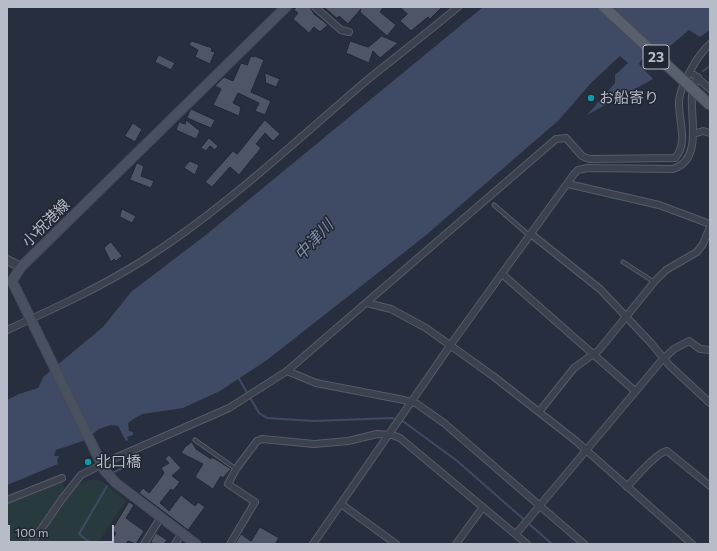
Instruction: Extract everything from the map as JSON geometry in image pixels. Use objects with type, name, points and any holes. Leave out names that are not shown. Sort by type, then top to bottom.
[{"type":"main road","name":"小祝港線","points":[[196,544],[162,516],[116,482],[102,464],[32,321],[10,283],[21,267],[286,7]]},
{"type":"main road","name":"23","points":[[604,7],[710,105]]},
{"type":"street","points":[[315,7],[341,30],[349,32]]},
{"type":"street","points":[[7,330],[32,321],[137,263],[210,213],[262,172],[366,81],[458,7]]},
{"type":"street","points":[[32,544],[78,478],[102,464],[229,408],[286,371],[367,303],[556,139],[566,138],[582,156],[589,159],[675,158],[680,151],[682,144],[679,100],[690,72],[710,44]]},
{"type":"street","points":[[690,72],[698,77],[710,89]]},
{"type":"street","points":[[313,544],[451,345],[574,174],[583,169],[676,168],[688,157],[693,134],[692,96],[698,77]]},
{"type":"street","points":[[693,134],[703,131],[710,133]]},
{"type":"street","points":[[539,412],[574,368],[594,355],[654,282],[666,270],[697,252],[708,238],[710,225],[659,205],[568,184]]},
{"type":"street","points":[[530,235],[592,282],[651,343],[663,359],[710,403]]},
{"type":"street","points":[[7,260],[21,267]]},
{"type":"street","points":[[502,274],[635,391]]},
{"type":"street","points":[[367,303],[398,313],[426,328],[451,345],[539,412],[692,544]]},
{"type":"street","points":[[516,534],[663,359],[674,349],[689,341],[700,349],[710,350]]},
{"type":"street","points":[[286,371],[316,383],[412,402],[444,423],[584,544]]},
{"type":"street","points":[[230,544],[255,502],[228,484],[236,469],[254,443],[259,440],[314,444],[348,441],[373,435],[389,435],[400,438],[527,544]]},
{"type":"street","points":[[627,488],[664,451],[667,451],[710,486]]},
{"type":"street","points":[[7,500],[62,478]]},
{"type":"street","points":[[341,504],[396,544]]},
{"type":"street","points":[[456,544],[483,507]]},
{"type":"street","points":[[144,544],[162,516]]},
{"type":"street","points":[[175,544],[182,533]]},
{"type":"lane","points":[[494,205],[530,235]]},
{"type":"lane","points":[[623,262],[654,282]]},
{"type":"lane","points":[[195,440],[236,469]]},
{"type":"shaded area","points":[[61,479],[65,488],[29,542],[27,544],[7,544],[7,502]]},
{"type":"shaded area","points":[[93,479],[103,482],[126,501],[97,544],[35,544],[75,485]]},
{"type":"water","name":"中津川","points":[[483,7],[710,7],[710,30],[700,37],[689,30],[669,47],[642,59],[639,64],[653,79],[587,115],[615,83],[615,75],[628,63],[620,56],[590,84],[559,120],[425,236],[267,360],[220,391],[183,408],[143,414],[135,418],[128,423],[129,431],[133,432],[133,435],[127,437],[128,440],[126,441],[118,426],[111,425],[99,429],[83,441],[56,450],[54,456],[59,456],[57,460],[58,464],[7,485],[7,400],[19,394],[38,388],[44,376],[103,327],[131,292],[207,234]]},
{"type":"building","points":[[297,7],[310,7],[314,14],[328,25],[320,32],[314,27],[309,33],[293,19],[298,13],[294,10]]},
{"type":"building","points":[[324,7],[384,7],[380,12],[396,25],[387,36],[360,12],[361,9],[348,24],[339,16],[337,18]]},
{"type":"building","points":[[400,7],[442,7],[430,19],[428,17],[411,31],[400,21],[407,14]]},
{"type":"building","points":[[382,36],[398,43],[380,58],[373,51],[369,63],[346,53],[350,41],[368,47]]},
{"type":"building","points":[[192,41],[212,48],[211,51],[215,52],[210,64],[195,57],[198,50],[189,45]]},
{"type":"building","points":[[159,55],[175,63],[171,70],[155,62]]},
{"type":"building","points":[[251,56],[264,60],[251,92],[271,101],[265,115],[255,111],[259,103],[238,93],[233,103],[241,107],[239,116],[213,105],[221,89],[215,86],[224,77],[233,81],[241,63],[247,65]]},
{"type":"building","points":[[265,73],[280,79],[276,87],[266,83]]},
{"type":"building","points":[[191,109],[215,120],[211,128],[187,118]]},
{"type":"building","points":[[186,120],[200,131],[196,139],[176,130],[179,122],[185,124]]},
{"type":"building","points":[[265,120],[280,134],[273,141],[265,133],[256,144],[261,148],[239,175],[230,167],[212,187],[205,182],[233,151],[237,154]]},
{"type":"building","points":[[133,123],[142,129],[135,142],[125,136]]},
{"type":"building","points":[[209,138],[218,146],[215,150],[210,146],[206,151],[201,148]]},
{"type":"building","points":[[190,161],[199,165],[195,175],[184,168]]},
{"type":"building","points":[[137,163],[144,166],[141,176],[154,181],[151,188],[130,180]]},
{"type":"building","points":[[122,209],[136,216],[132,223],[120,217]]},
{"type":"building","points":[[111,242],[122,256],[116,261],[114,259],[111,262],[104,248]]},
{"type":"building","points":[[192,442],[196,449],[211,459],[212,457],[231,469],[223,478],[221,476],[213,489],[195,477],[203,464],[181,453],[185,447]]},
{"type":"building","points":[[169,455],[181,468],[172,476],[180,482],[173,491],[171,489],[160,503],[169,511],[181,495],[195,506],[198,502],[205,507],[188,530],[139,493],[143,488],[149,493],[157,483],[164,473],[161,468],[169,463],[165,459]]},
{"type":"building","points":[[129,502],[134,505],[126,518],[144,531],[136,544],[128,541],[126,544],[109,544],[116,533],[112,530]]},
{"type":"building","points":[[260,527],[279,538],[275,544],[235,544],[241,534],[251,541]]},
{"type":"building","points":[[156,533],[167,540],[164,544],[154,544],[151,542]]},
{"type":"waterway","points":[[703,71],[710,66]]},
{"type":"waterway","points":[[238,377],[259,413],[267,418],[314,421],[392,418],[404,422],[456,460],[552,544]]},
{"type":"waterway","points":[[114,472],[133,463],[132,456]]},
{"type":"waterway","points":[[92,544],[79,534],[107,486]]},
{"type":"place","name":"お船寄り","points":[[591,98]]},
{"type":"place","name":"北口橋","points":[[88,462]]}]
